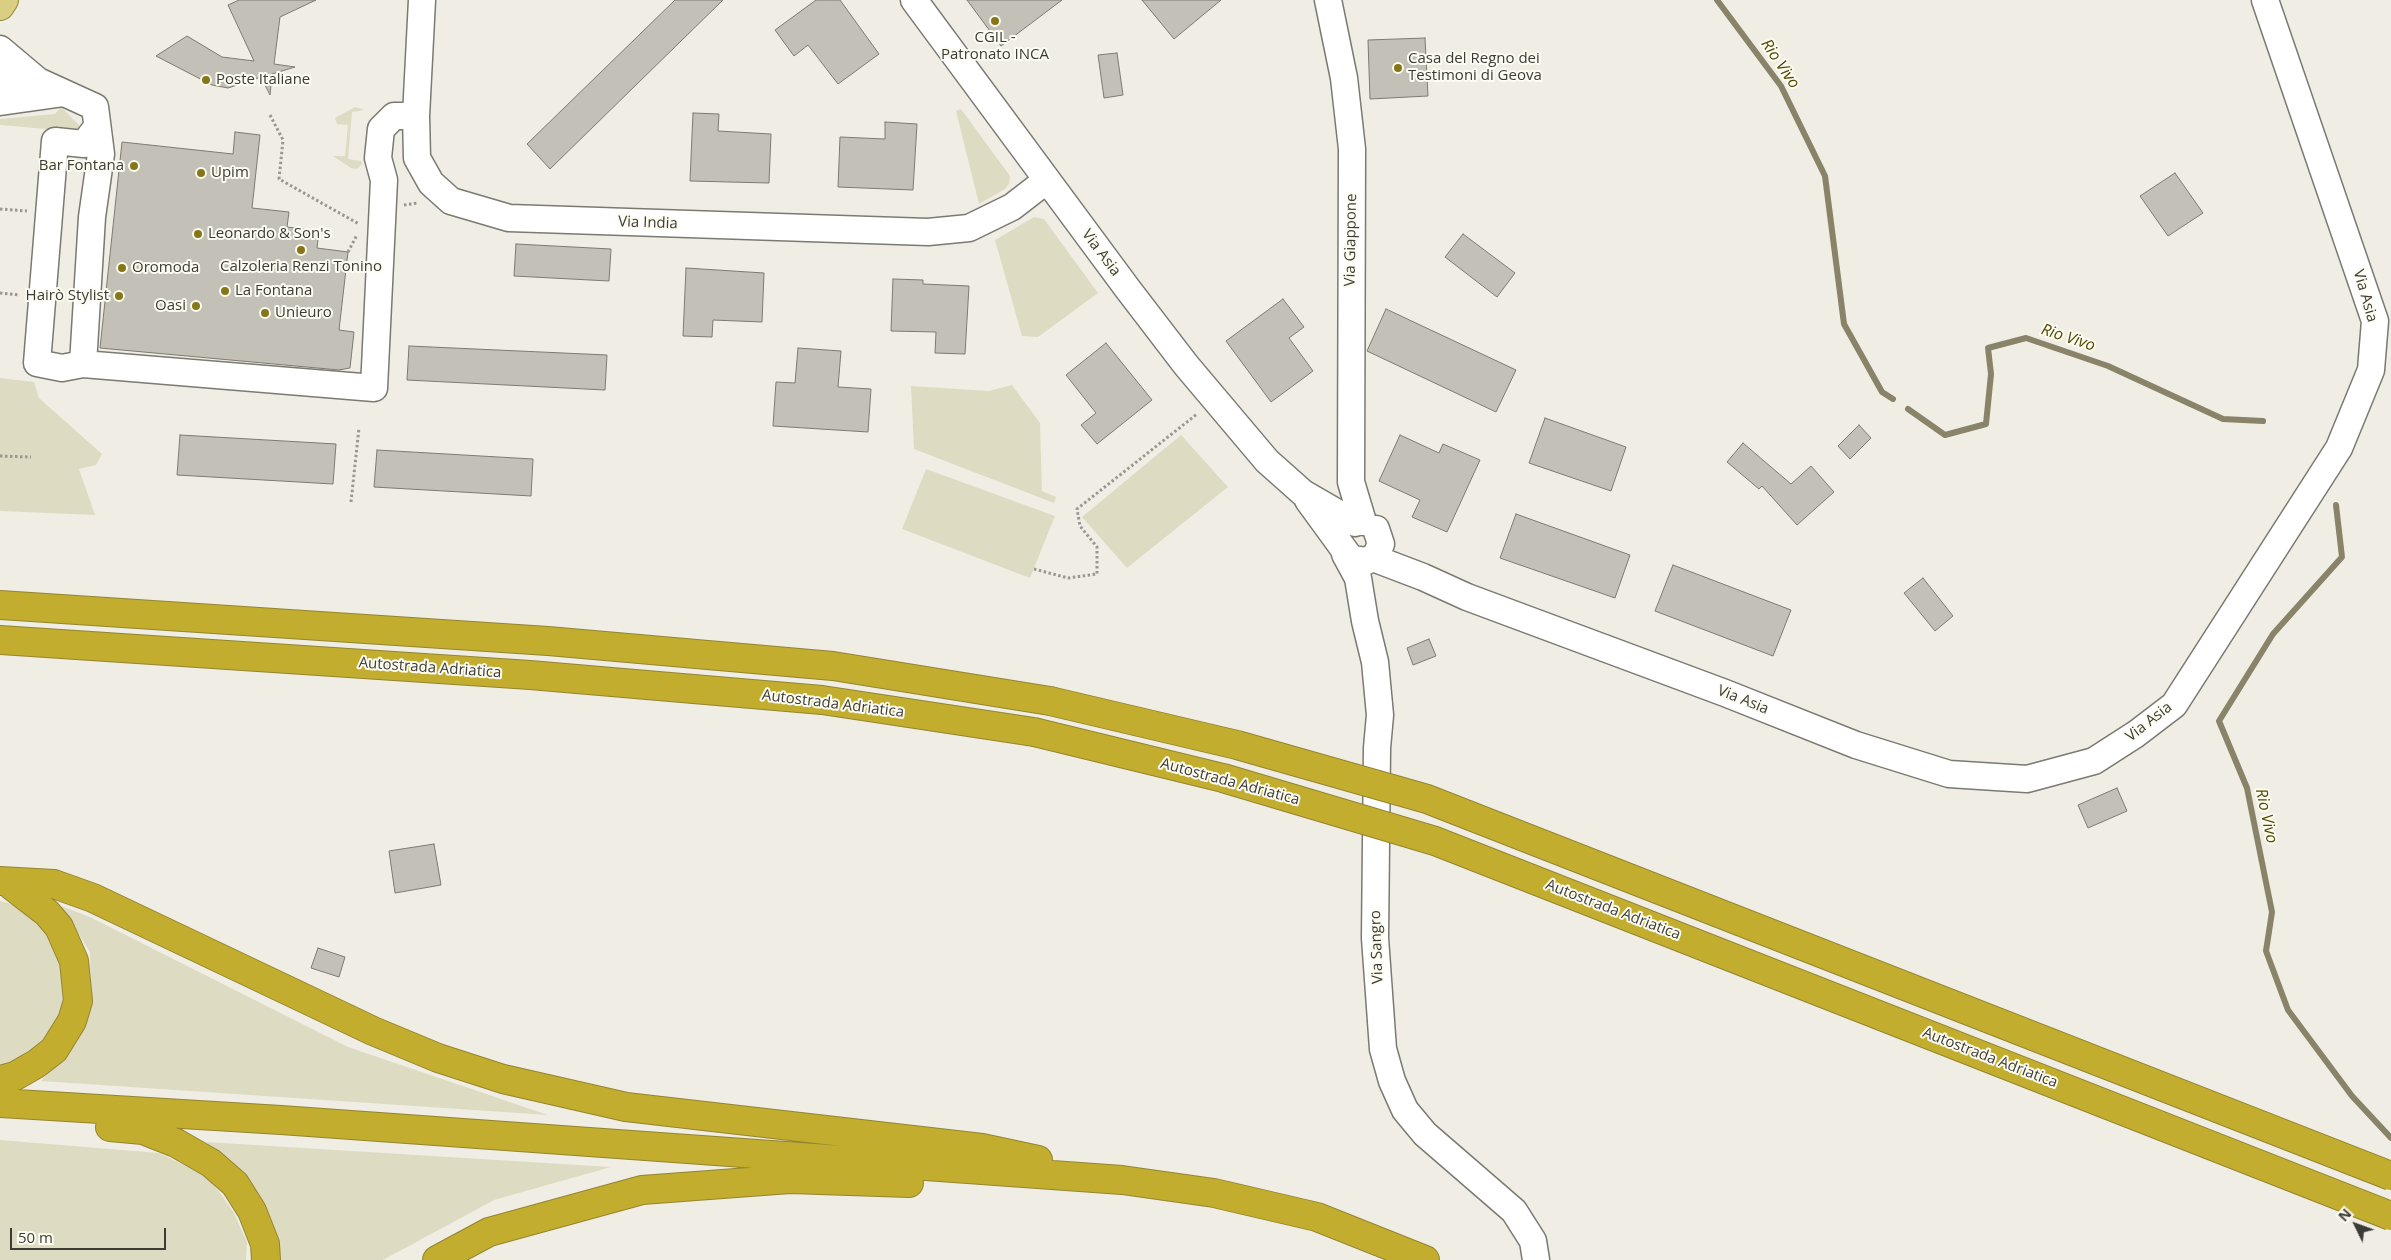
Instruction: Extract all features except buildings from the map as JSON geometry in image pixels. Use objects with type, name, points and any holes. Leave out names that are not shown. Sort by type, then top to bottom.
[{"type":"highway","points":[[0,605],[548,641],[833,666],[1050,702],[1237,745],[1427,799],[2391,1176]]},
{"type":"highway","name":"Autostrada Adriatica","points":[[0,640],[530,675],[812,700],[1034,732],[1223,778],[1435,841],[2391,1216]]},
{"type":"highway","points":[[0,1080],[15,1076],[54,1050],[72,1021],[78,1001],[74,961],[59,927],[47,914],[3,881]]},
{"type":"highway","points":[[3,881],[54,884],[92,898],[373,1031],[438,1058],[503,1079],[626,1107],[982,1148],[1122,1180]]},
{"type":"highway","points":[[0,1103],[281,1120],[1122,1180],[1214,1193],[1317,1217],[1425,1260]]},
{"type":"highway","points":[[0,1110],[25,1119],[143,1130],[176,1143],[211,1163],[235,1184],[252,1211],[265,1244],[266,1260]]},
{"type":"highway","points":[[437,1260],[490,1232],[642,1190],[790,1179],[1089,1190],[1122,1180]]},
{"type":"main road","points":[[0,6],[4,0]]},
{"type":"street","name":"Via India","points":[[422,0],[416,116],[417,158],[431,183],[451,201],[509,218],[928,232],[969,228],[1012,207],[1047,180]]},
{"type":"street","name":"Via Asia","points":[[914,0],[1127,288],[1267,461],[1304,493],[1357,560],[1423,576],[1467,597],[1715,689],[1856,745],[1949,774],[2027,779],[2094,761],[2136,734],[2174,705],[2339,448],[2371,370],[2375,321],[2265,0]]},
{"type":"street","name":"Via Giappone","points":[[1328,0],[1344,78],[1352,149],[1351,482],[1365,525]]},
{"type":"street","points":[[0,50],[38,81],[95,107],[101,154],[92,217],[83,364]]},
{"type":"street","points":[[4,94],[22,83],[38,81]]},
{"type":"street","points":[[4,94],[64,92]]},
{"type":"street","points":[[98,127],[84,144],[55,141],[37,363],[62,368],[83,364],[374,388],[384,180],[378,158],[380,130],[394,116],[416,116]]},
{"type":"street","points":[[1330,508],[1346,494],[1351,482]]},
{"type":"street","name":"Via Asia","points":[[1304,493],[1365,525],[1423,576]]},
{"type":"street","points":[[1365,525],[1381,544],[1357,560],[1343,532],[1365,525]]},
{"type":"street","name":"Via Sangro","points":[[1357,560],[1365,622],[1375,662],[1380,715],[1377,748],[1375,938],[1383,1049],[1392,1081],[1405,1110],[1425,1134],[1514,1210],[1533,1241],[1536,1260]]},
{"type":"path","points":[[270,115],[283,140],[279,179],[362,226]]},
{"type":"path","points":[[1034,569],[1068,578],[1097,574],[1097,547],[1080,526],[1077,509],[1215,399]]},
{"type":"path","points":[[352,502],[359,428]]},
{"type":"path","points":[[0,456],[31,457]]},
{"type":"shaded area","points":[[61,107],[79,125],[81,132],[0,125],[0,119],[55,114]]},
{"type":"shaded area","points":[[355,107],[365,110],[352,112],[348,159],[361,161],[362,164],[357,169],[351,168],[333,156],[345,156],[348,125],[337,124],[335,118]]},
{"type":"shaded area","points":[[961,109],[1010,176],[1009,184],[1005,189],[979,204],[956,111]]},
{"type":"shaded area","points":[[1034,217],[1044,219],[1098,293],[1038,337],[1022,336],[995,240]]},
{"type":"shaded area","points":[[0,378],[34,382],[39,398],[102,454],[96,465],[79,469],[95,515],[0,511]]},
{"type":"shaded area","points":[[1012,385],[1040,423],[1042,491],[1056,497],[1054,503],[914,449],[911,386],[989,391]]},
{"type":"shaded area","points":[[1181,435],[1228,487],[1127,568],[1082,517]]},
{"type":"shaded area","points":[[926,469],[1055,516],[1030,578],[902,529]]},
{"type":"shaded area","points":[[0,901],[16,905],[40,918],[65,972],[62,1009],[45,1040],[8,1064],[0,1064]]},
{"type":"shaded area","points":[[61,906],[90,917],[348,1047],[548,1115],[41,1081],[76,1042],[91,996],[90,952]]},
{"type":"shaded area","points":[[0,1140],[159,1153],[208,1177],[233,1211],[247,1242],[246,1260],[0,1260]]},
{"type":"shaded area","points":[[206,1142],[611,1167],[494,1200],[383,1260],[279,1260],[280,1249],[260,1196]]},
{"type":"waterway","name":"Rio Vivo","points":[[1717,0],[1781,86],[1825,176],[1844,324],[1882,392],[1893,399]]},
{"type":"waterway","name":"Rio Vivo","points":[[1908,409],[1945,435],[1986,424],[1991,374],[1988,348],[2026,338],[2108,366],[2223,419],[2263,421]]},
{"type":"waterway","name":"Rio Vivo","points":[[2336,505],[2342,557],[2273,634],[2219,721],[2247,788],[2272,912],[2266,951],[2288,1010],[2352,1096],[2391,1138]]},
{"type":"place","name":"CGIL - Patronato INCA","points":[[995,21]]},
{"type":"place","name":"Casa del Regno dei Testimoni di Geova","points":[[1398,68]]},
{"type":"place","name":"Poste Italiane","points":[[206,80]]},
{"type":"place","name":"Bar Fontana","points":[[134,166]]},
{"type":"place","name":"Upim","points":[[201,173]]},
{"type":"place","name":"Leonardo & Son's","points":[[198,234]]},
{"type":"place","name":"Calzoleria Renzi Tonino","points":[[301,250]]},
{"type":"place","name":"Oromoda","points":[[122,268]]},
{"type":"place","name":"La Fontana","points":[[225,291]]},
{"type":"place","name":"Hairò Stylist","points":[[119,296]]},
{"type":"place","name":"Oasi","points":[[196,306]]},
{"type":"place","name":"Unieuro","points":[[265,313]]}]
